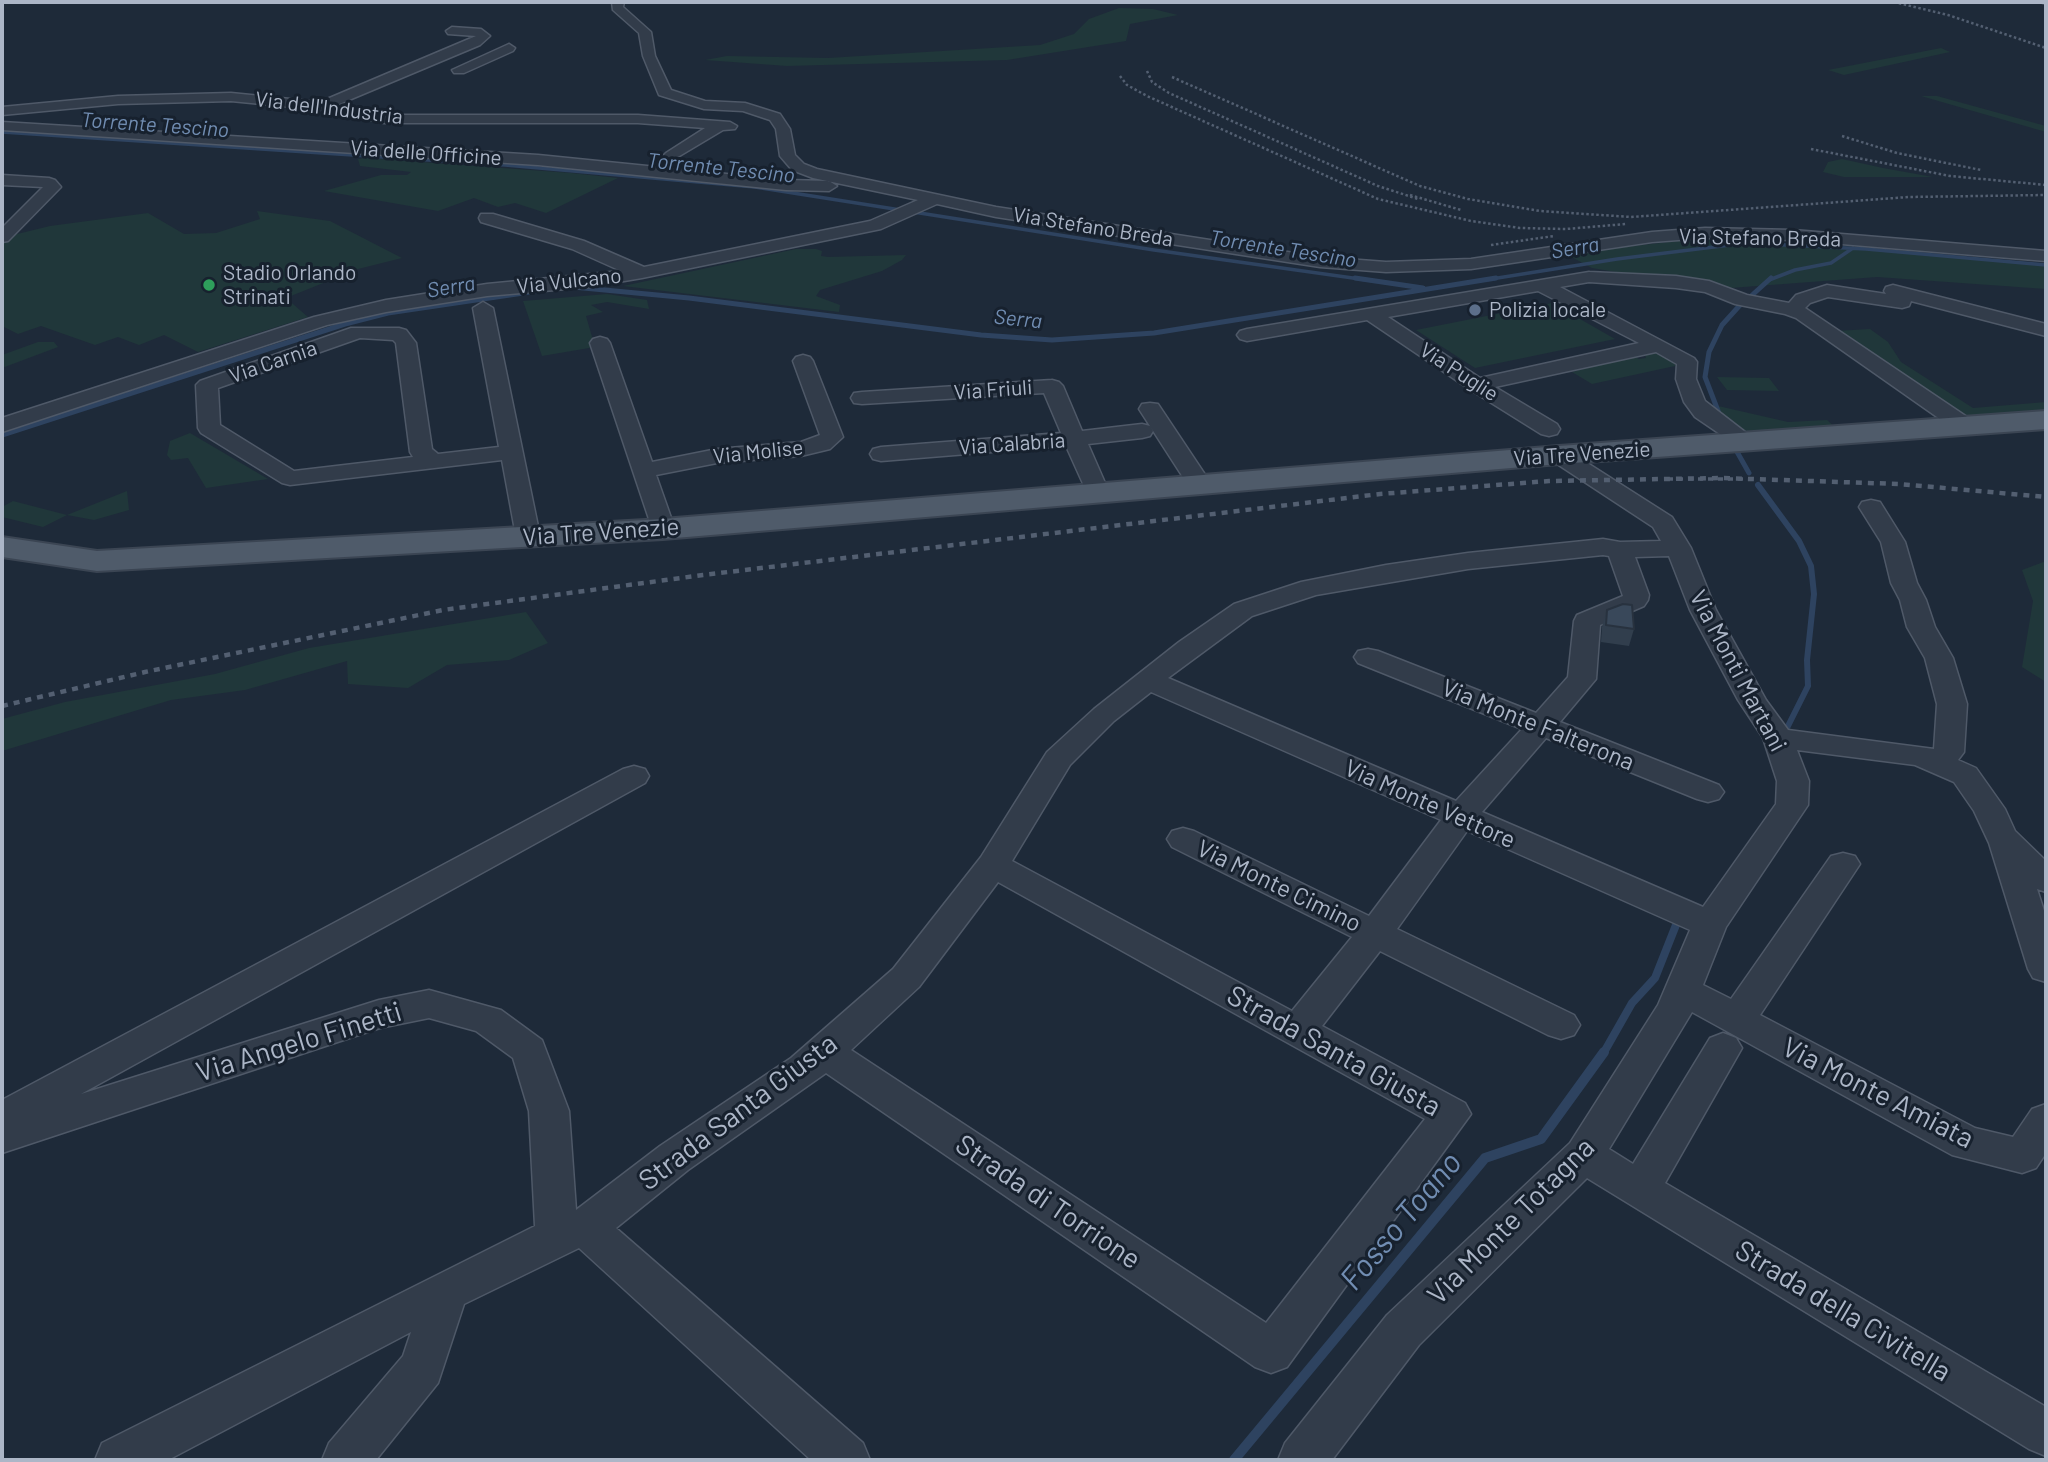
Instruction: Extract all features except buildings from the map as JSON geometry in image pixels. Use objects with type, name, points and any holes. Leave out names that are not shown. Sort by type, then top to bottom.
[{"type":"main road","name":"Via Tre Venezie","points":[[2,547],[97,561],[663,528],[1200,485],[1554,442],[1747,442],[2046,421]]},
{"type":"street","points":[[618,2],[617,8],[645,32],[649,56],[664,92],[704,105],[764,111],[775,117],[783,130],[788,156],[798,167],[850,183]]},
{"type":"street","points":[[322,106],[484,36],[475,32],[452,31]]},
{"type":"street","points":[[447,75],[509,48]]},
{"type":"street","name":"Via dell'Industria","points":[[2,111],[45,105],[231,97],[322,106],[384,119],[618,119],[783,130]]},
{"type":"street","points":[[360,113],[384,103]]},
{"type":"street","points":[[334,147],[384,119]]},
{"type":"street","points":[[601,132],[618,119]]},
{"type":"street","points":[[671,156],[721,125]]},
{"type":"street","name":"Via delle Officine","points":[[2,126],[538,160],[786,186],[833,186],[850,183]]},
{"type":"street","points":[[2,180],[49,183],[53,187],[2,237]]},
{"type":"street","name":"Via Stefano Breda","points":[[850,183],[929,202],[1320,262],[1386,267],[1471,264],[1652,237],[1705,233],[1793,235],[2046,256]]},
{"type":"street","name":"Via Vulcano","points":[[2,425],[321,321],[386,306],[487,290],[589,281],[642,273],[856,230],[903,215],[929,202]]},
{"type":"street","points":[[487,218],[578,245],[642,273]]},
{"type":"street","points":[[1541,285],[1589,277],[1683,283],[1718,289],[1742,300],[1793,310],[1803,314],[1965,426]]},
{"type":"street","points":[[1541,285],[1687,362],[1686,379],[1695,402],[1703,412],[1747,442]]},
{"type":"street","name":"Via Puglie","points":[[1247,335],[1541,285]]},
{"type":"street","points":[[1793,310],[1803,299],[1828,291],[1898,297],[2046,330]]},
{"type":"street","points":[[483,308],[528,536]]},
{"type":"street","name":"Via Puglie","points":[[1371,314],[1554,442]]},
{"type":"street","name":"Via Carnia","points":[[432,460],[421,452],[406,343],[399,334],[358,332],[207,384],[209,428],[290,478],[512,453]]},
{"type":"street","points":[[600,343],[663,528]]},
{"type":"street","points":[[1476,385],[1658,345]]},
{"type":"street","name":"Via Molise","points":[[644,471],[717,456],[801,449],[822,444],[832,437],[803,361]]},
{"type":"street","name":"Via Friuli","points":[[862,398],[1052,386],[1097,492]]},
{"type":"street","points":[[1150,409],[1200,485]]},
{"type":"street","name":"Via Calabria","points":[[881,454],[1142,431]]},
{"type":"street","name":"Via Monti Martani","points":[[1554,442],[1663,522],[1678,548],[1703,610],[1752,700],[1778,738],[1793,781],[1791,805],[1710,924]]},
{"type":"street","points":[[1871,507],[1893,542],[1904,583],[1913,600],[1921,627],[1939,658],[1952,704],[1949,752],[1938,763]]},
{"type":"street","name":"Strada Santa Giusta","points":[[119,1460],[446,1291],[572,1231],[805,1069],[906,978],[993,865],[1058,759],[1104,715],[1189,648],[1243,610],[1310,589],[1386,573],[1468,561],[1603,547],[1620,550],[1678,548]]},
{"type":"street","name":"Via Monte Cimino","points":[[1298,1030],[1375,933],[1460,817],[1581,679],[1587,621],[1634,600],[1636,595],[1620,550]]},
{"type":"street","name":"Via Monte Falterona","points":[[1368,657],[1708,792]]},
{"type":"street","name":"Via Monte Vettore","points":[[1150,681],[1710,924]]},
{"type":"street","points":[[1778,738],[1921,756],[1965,775],[1989,809],[2002,837],[2046,969]]},
{"type":"street","name":"Via Angelo Finetti","points":[[2,1119],[634,776]]},
{"type":"street","points":[[2002,837],[2046,880]]},
{"type":"street","name":"Via Monte Cimino","points":[[1184,839],[1561,1025]]},
{"type":"street","points":[[1640,1189],[1730,1033],[1843,864]]},
{"type":"street","name":"Strada Santa Giusta","points":[[993,865],[1451,1114],[1271,1352]]},
{"type":"street","name":"Via Monte Totagna","points":[[1302,1460],[1402,1330],[1584,1155],[1675,1009],[1710,924]]},
{"type":"street","name":"Via Monte Amiata","points":[[1682,990],[1730,1033],[1966,1143],[2022,1156],[2046,1120]]},
{"type":"street","name":"Via Angelo Finetti","points":[[2,1136],[379,1014],[429,1004],[488,1020],[530,1050],[549,1111],[572,1231]]},
{"type":"street","name":"Strada di Torrione","points":[[824,1052],[1271,1352]]},
{"type":"street","name":"Strada della Civitella","points":[[1584,1155],[2046,1433]]},
{"type":"street","points":[[572,1231],[846,1460]]},
{"type":"street","points":[[346,1460],[422,1368],[446,1291]]},
{"type":"green space","points":[[1119,8],[1153,9],[1178,15],[1130,24],[1126,41],[1007,60],[787,66],[705,60],[727,56],[828,58],[1040,45],[1074,34],[1089,19]]},
{"type":"green space","points":[[1941,48],[1950,52],[1844,75],[1828,70]]},
{"type":"green space","points":[[1921,96],[1937,96],[2046,126],[2046,132]]},
{"type":"green space","points":[[358,159],[618,178],[546,213],[515,203],[498,207],[474,198],[438,211],[324,191],[381,175],[407,175],[411,172],[360,166]]},
{"type":"green space","points":[[1842,159],[1933,177],[1844,177],[1823,172],[1828,162]]},
{"type":"green space","points":[[257,211],[330,221],[402,258],[358,269],[286,298],[308,317],[198,352],[164,335],[139,345],[118,337],[95,345],[41,326],[18,334],[2,326],[2,241],[9,236],[50,226],[148,213],[184,234],[216,233],[260,219]]},
{"type":"green space","points":[[1694,239],[1860,247],[2046,266],[2046,289],[1877,277],[1717,289],[1592,268],[1566,254]]},
{"type":"green space","points":[[796,249],[816,249],[822,251],[821,256],[828,257],[906,255],[882,271],[820,290],[816,296],[840,305],[839,312],[623,286]]},
{"type":"green space","points":[[607,294],[647,300],[649,309],[607,302],[591,305],[603,312],[586,316],[595,347],[542,356],[523,301]]},
{"type":"green space","points":[[1552,303],[1615,339],[1475,368],[1416,330]]},
{"type":"green space","points":[[1870,329],[1888,342],[1901,362],[1973,408],[2046,402],[2046,416],[1967,422],[1835,331]]},
{"type":"green space","points":[[38,342],[54,342],[58,347],[2,368],[2,355]]},
{"type":"green space","points":[[1644,352],[1659,353],[1676,362],[1675,366],[1592,384],[1572,372],[1633,356],[1646,358]]},
{"type":"green space","points":[[1717,377],[1769,378],[1779,391],[1727,390]]},
{"type":"green space","points":[[1705,403],[1788,422],[1827,420],[1838,430],[1752,435],[1729,423]]},
{"type":"green space","points":[[190,433],[268,479],[206,488],[188,458],[171,460],[167,455],[170,441]]},
{"type":"green space","points":[[127,491],[129,510],[94,520],[67,515]]},
{"type":"green space","points":[[13,501],[67,515],[43,527],[2,517],[2,507]]},
{"type":"green space","points":[[2046,561],[2046,682],[2022,667],[2033,601],[2022,570]]},
{"type":"green space","points":[[526,612],[548,643],[509,660],[447,665],[408,688],[348,684],[347,661],[245,690],[171,700],[2,751],[2,719],[65,702],[215,674],[309,648]]},
{"type":"waterway","name":"Torrente Tescino","points":[[2,132],[505,165],[755,187],[1154,250],[1367,280]]},
{"type":"waterway","name":"Serra","points":[[1485,280],[1617,259],[1746,243],[1853,248]]},
{"type":"waterway","name":"Fosso Toano","points":[[1769,280],[1795,270],[1831,263],[1853,248]]},
{"type":"waterway","name":"Serra","points":[[1853,248],[2046,265]]},
{"type":"waterway","name":"Torrente Tescino","points":[[1355,278],[1423,288]]},
{"type":"waterway","name":"Serra","points":[[573,287],[689,298],[981,335],[1052,340],[1154,333],[1496,278]]},
{"type":"waterway","name":"Fosso Toano","points":[[1750,297],[1771,278]]},
{"type":"waterway","name":"Serra","points":[[2,435],[345,324],[388,313],[537,291]]},
{"type":"waterway","name":"Fosso Toano","points":[[1720,416],[1705,377],[1709,352],[1722,325],[1741,304]]},
{"type":"waterway","name":"Fosso Toano","points":[[1736,450],[1749,473]]},
{"type":"waterway","name":"Fosso Toano","points":[[1758,485],[1799,541],[1811,566],[1814,594],[1807,660],[1808,686],[1787,728]]},
{"type":"waterway","name":"Fosso Toano","points":[[1603,1054],[1632,1003],[1655,978],[1676,925]]},
{"type":"waterway","name":"Fosso Toano","points":[[1234,1460],[1485,1158],[1541,1139],[1604,1052]]},
{"type":"railway","points":[[1894,2],[1948,15],[2046,48]]},
{"type":"railway","points":[[2037,2],[2046,4]]},
{"type":"railway","points":[[1147,71],[1152,82],[1169,93],[1378,186],[1418,199]]},
{"type":"railway","points":[[1120,76],[1127,85],[1147,96],[1378,199],[1471,221],[1520,228],[1566,229],[1626,224]]},
{"type":"railway","points":[[1172,77],[1420,186],[1468,199],[1540,211],[1631,217],[1909,197],[2046,195]]},
{"type":"railway","points":[[1842,136],[1897,153],[1981,170]]},
{"type":"railway","points":[[1811,149],[1950,176],[2046,185]]},
{"type":"railway","points":[[1410,195],[1461,210]]},
{"type":"railway","points":[[1491,245],[1554,236]]},
{"type":"railway","points":[[2,706],[145,672],[443,610],[703,575],[1380,494],[1549,481],[1722,478],[1899,484],[2046,497]]},
{"type":"railway","points":[[1668,479],[1749,479]]},
{"type":"place","name":"Stadio Orlando Strinati","points":[[209,285]]},
{"type":"place","name":"Polizia locale","points":[[1475,310]]}]
